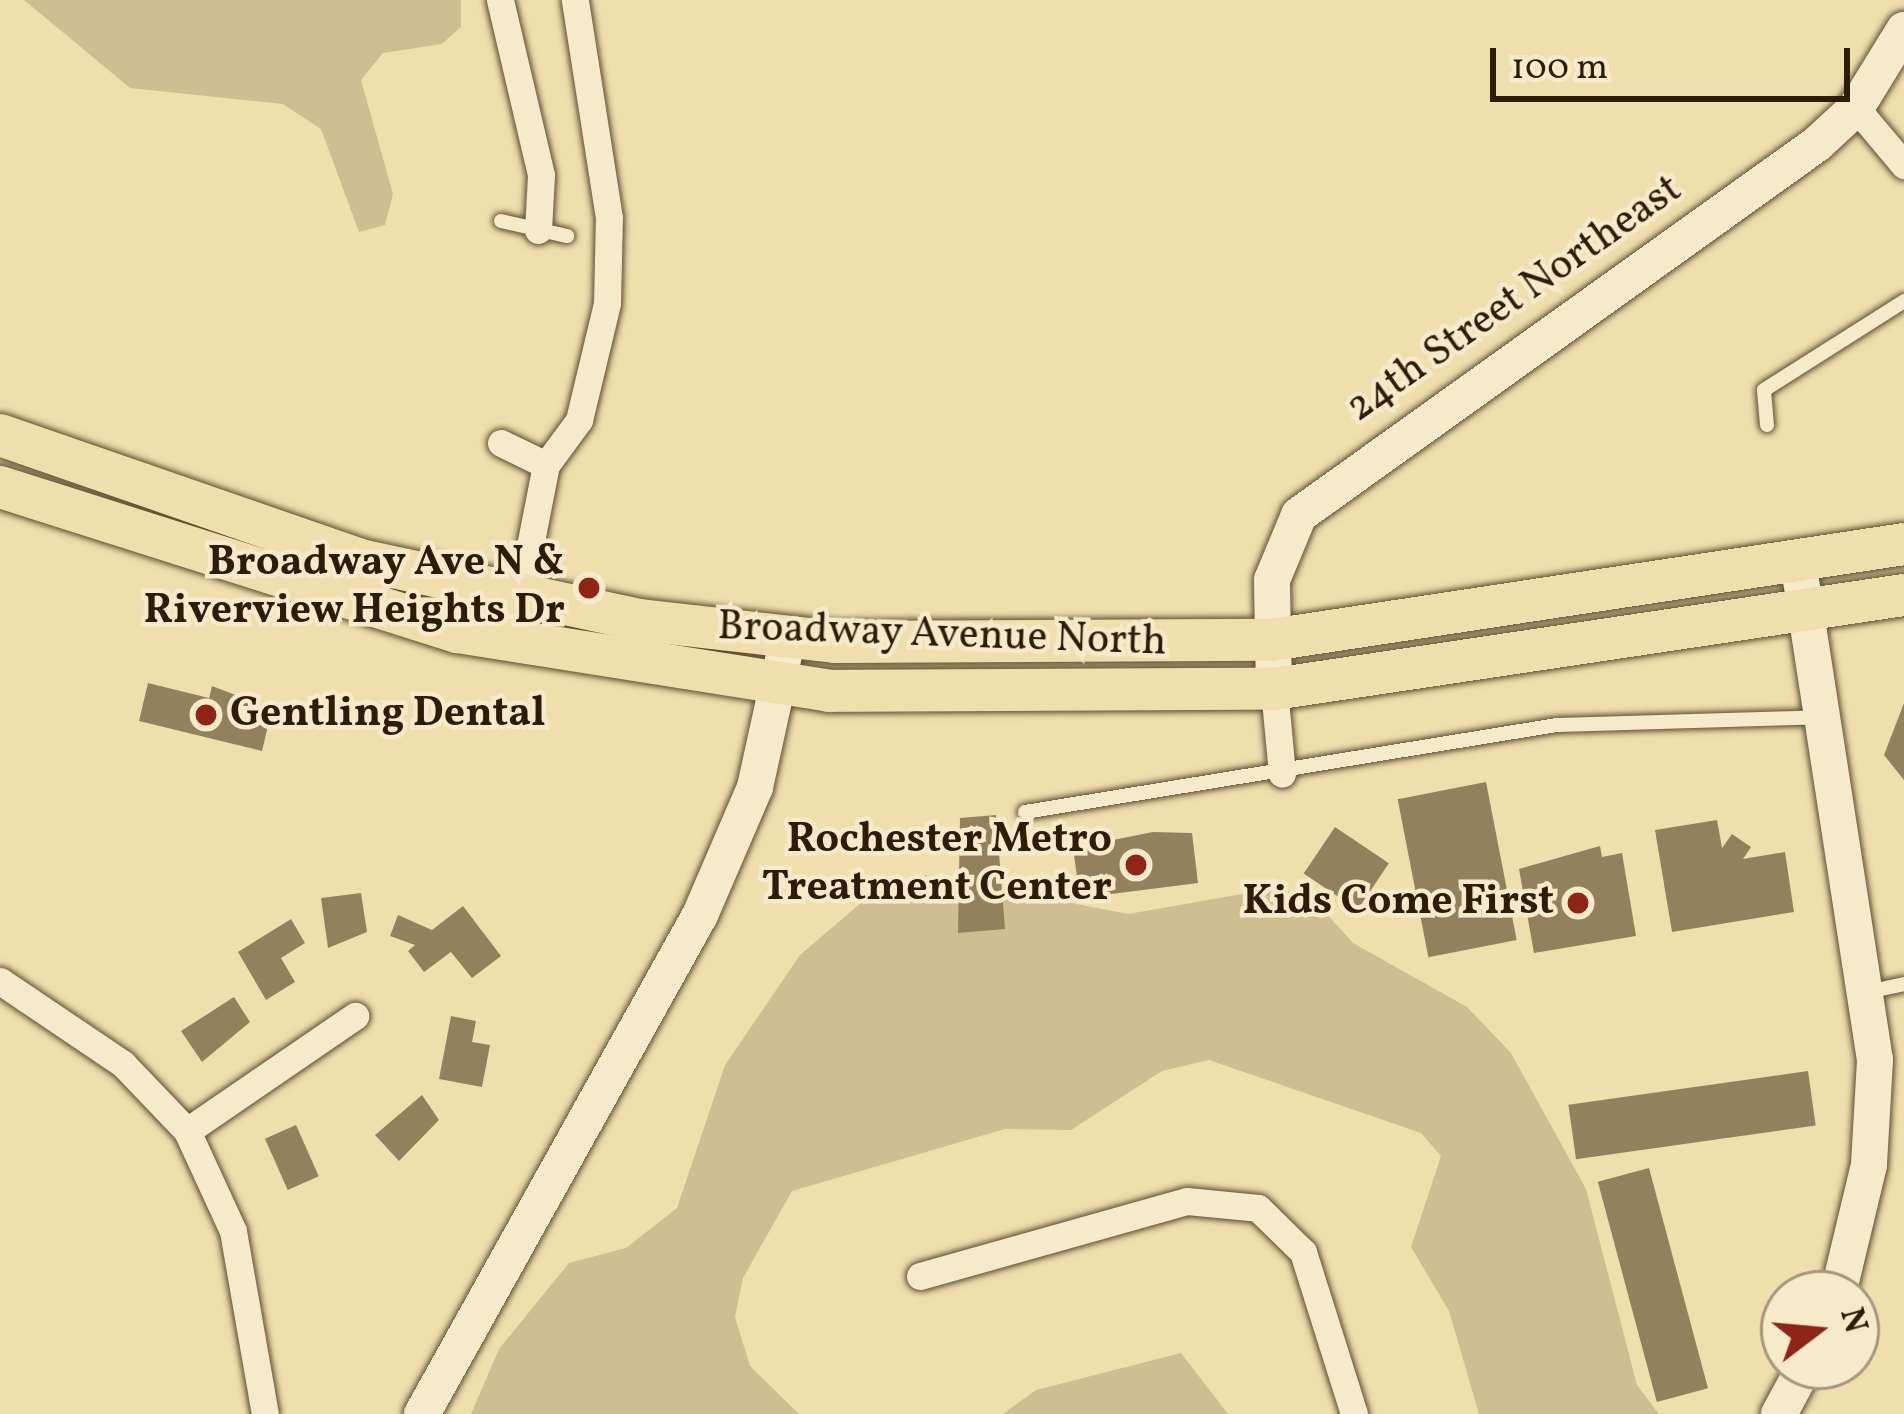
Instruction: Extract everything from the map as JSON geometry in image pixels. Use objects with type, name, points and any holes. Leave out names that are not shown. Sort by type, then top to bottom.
[{"type":"main road","name":"Broadway Avenue North","points":[[0,435],[275,535],[521,596],[788,638],[1271,640],[1904,544]]},
{"type":"main road","name":"Broadway Avenue North","points":[[0,487],[313,594],[511,644],[781,687],[1074,698],[1274,689],[1904,595]]},
{"type":"street","points":[[500,0],[541,175],[538,230]]},
{"type":"street","points":[[511,644],[546,466],[579,421],[607,303],[609,218],[575,0]]},
{"type":"street","name":"24th Street Northeast","points":[[1274,689],[1275,567],[1321,493],[1856,108],[1904,30]]},
{"type":"street","points":[[1856,108],[1904,165]]},
{"type":"street","points":[[501,443],[546,466]]},
{"type":"street","points":[[1798,561],[1868,992],[1875,1114],[1843,1270]]},
{"type":"street","points":[[422,1414],[700,915],[755,787],[781,687],[788,638]]},
{"type":"street","points":[[1274,689],[1282,775]]},
{"type":"street","points":[[0,981],[123,1064],[187,1131],[233,1231],[265,1414]]},
{"type":"street","points":[[187,1131],[355,1016]]},
{"type":"street","points":[[920,1276],[1187,1201],[1258,1208],[1303,1252],[1354,1414]]},
{"type":"lane","points":[[501,221],[567,236]]},
{"type":"lane","points":[[1767,425],[1764,390],[1904,301]]},
{"type":"lane","points":[[1025,812],[1282,775],[1557,725],[1823,716]]},
{"type":"lane","points":[[1868,992],[1904,984]]},
{"type":"shaded area","points":[[24,0],[461,0],[461,27],[442,44],[383,53],[361,80],[393,194],[385,225],[359,232],[321,129],[283,104],[130,88]]},
{"type":"shaded area","points":[[927,875],[1128,914],[1276,888],[1315,901],[1353,943],[1467,1007],[1511,1053],[1586,1189],[1637,1385],[1659,1414],[1479,1414],[1449,1311],[1411,1247],[1441,1156],[1421,1133],[1209,1060],[1162,1071],[1071,1130],[1005,1129],[792,1191],[743,1278],[735,1317],[750,1366],[799,1414],[471,1414],[499,1349],[569,1263],[626,1248],[677,1208],[725,1065],[800,955],[882,885]]},
{"type":"shaded area","points":[[1181,1353],[1228,1414],[1003,1414],[1036,1390]]},
{"type":"building","name":"Gentling Dental","points":[[148,683],[209,698],[212,686],[272,709],[262,751],[139,721]]},
{"type":"building","points":[[1904,703],[1904,780],[1884,755]]},
{"type":"building","points":[[1486,782],[1517,940],[1428,957],[1398,799]]},
{"type":"building","points":[[996,815],[1005,929],[958,933],[960,818]]},
{"type":"building","points":[[1717,820],[1722,848],[1732,834],[1751,847],[1743,859],[1785,852],[1794,912],[1672,932],[1655,830]]},
{"type":"building","points":[[1335,827],[1389,863],[1358,910],[1304,873]]},
{"type":"building","name":"Rochester Metro Treatment Center","points":[[1153,832],[1192,833],[1198,883],[1080,898],[1073,848]]},
{"type":"building","name":"Kids Come First","points":[[1600,846],[1602,857],[1622,853],[1636,936],[1534,953],[1519,869]]},
{"type":"building","points":[[361,893],[367,932],[328,948],[321,898]]},
{"type":"building","points":[[463,906],[501,956],[472,978],[451,952],[424,972],[408,951],[415,945],[390,936],[398,915],[432,930]]},
{"type":"building","points":[[291,919],[305,943],[281,958],[295,982],[266,1000],[238,952]]},
{"type":"building","points":[[234,997],[250,1022],[202,1062],[181,1031]]},
{"type":"building","points":[[451,1016],[476,1021],[472,1042],[490,1045],[482,1087],[439,1079]]},
{"type":"building","points":[[1808,1071],[1816,1125],[1576,1159],[1568,1105]]},
{"type":"building","points":[[422,1095],[439,1120],[399,1161],[375,1135]]},
{"type":"building","points":[[296,1125],[319,1176],[288,1190],[265,1139]]},
{"type":"building","points":[[1649,1168],[1708,1388],[1657,1402],[1598,1182]]},
{"type":"place","name":"Broadway Ave N & Riverview Heights Dr","points":[[589,588]]},
{"type":"place","name":"Gentling Dental","points":[[206,715]]},
{"type":"place","name":"Rochester Metro Treatment Center","points":[[1136,865]]},
{"type":"place","name":"Kids Come First","points":[[1578,903]]}]
